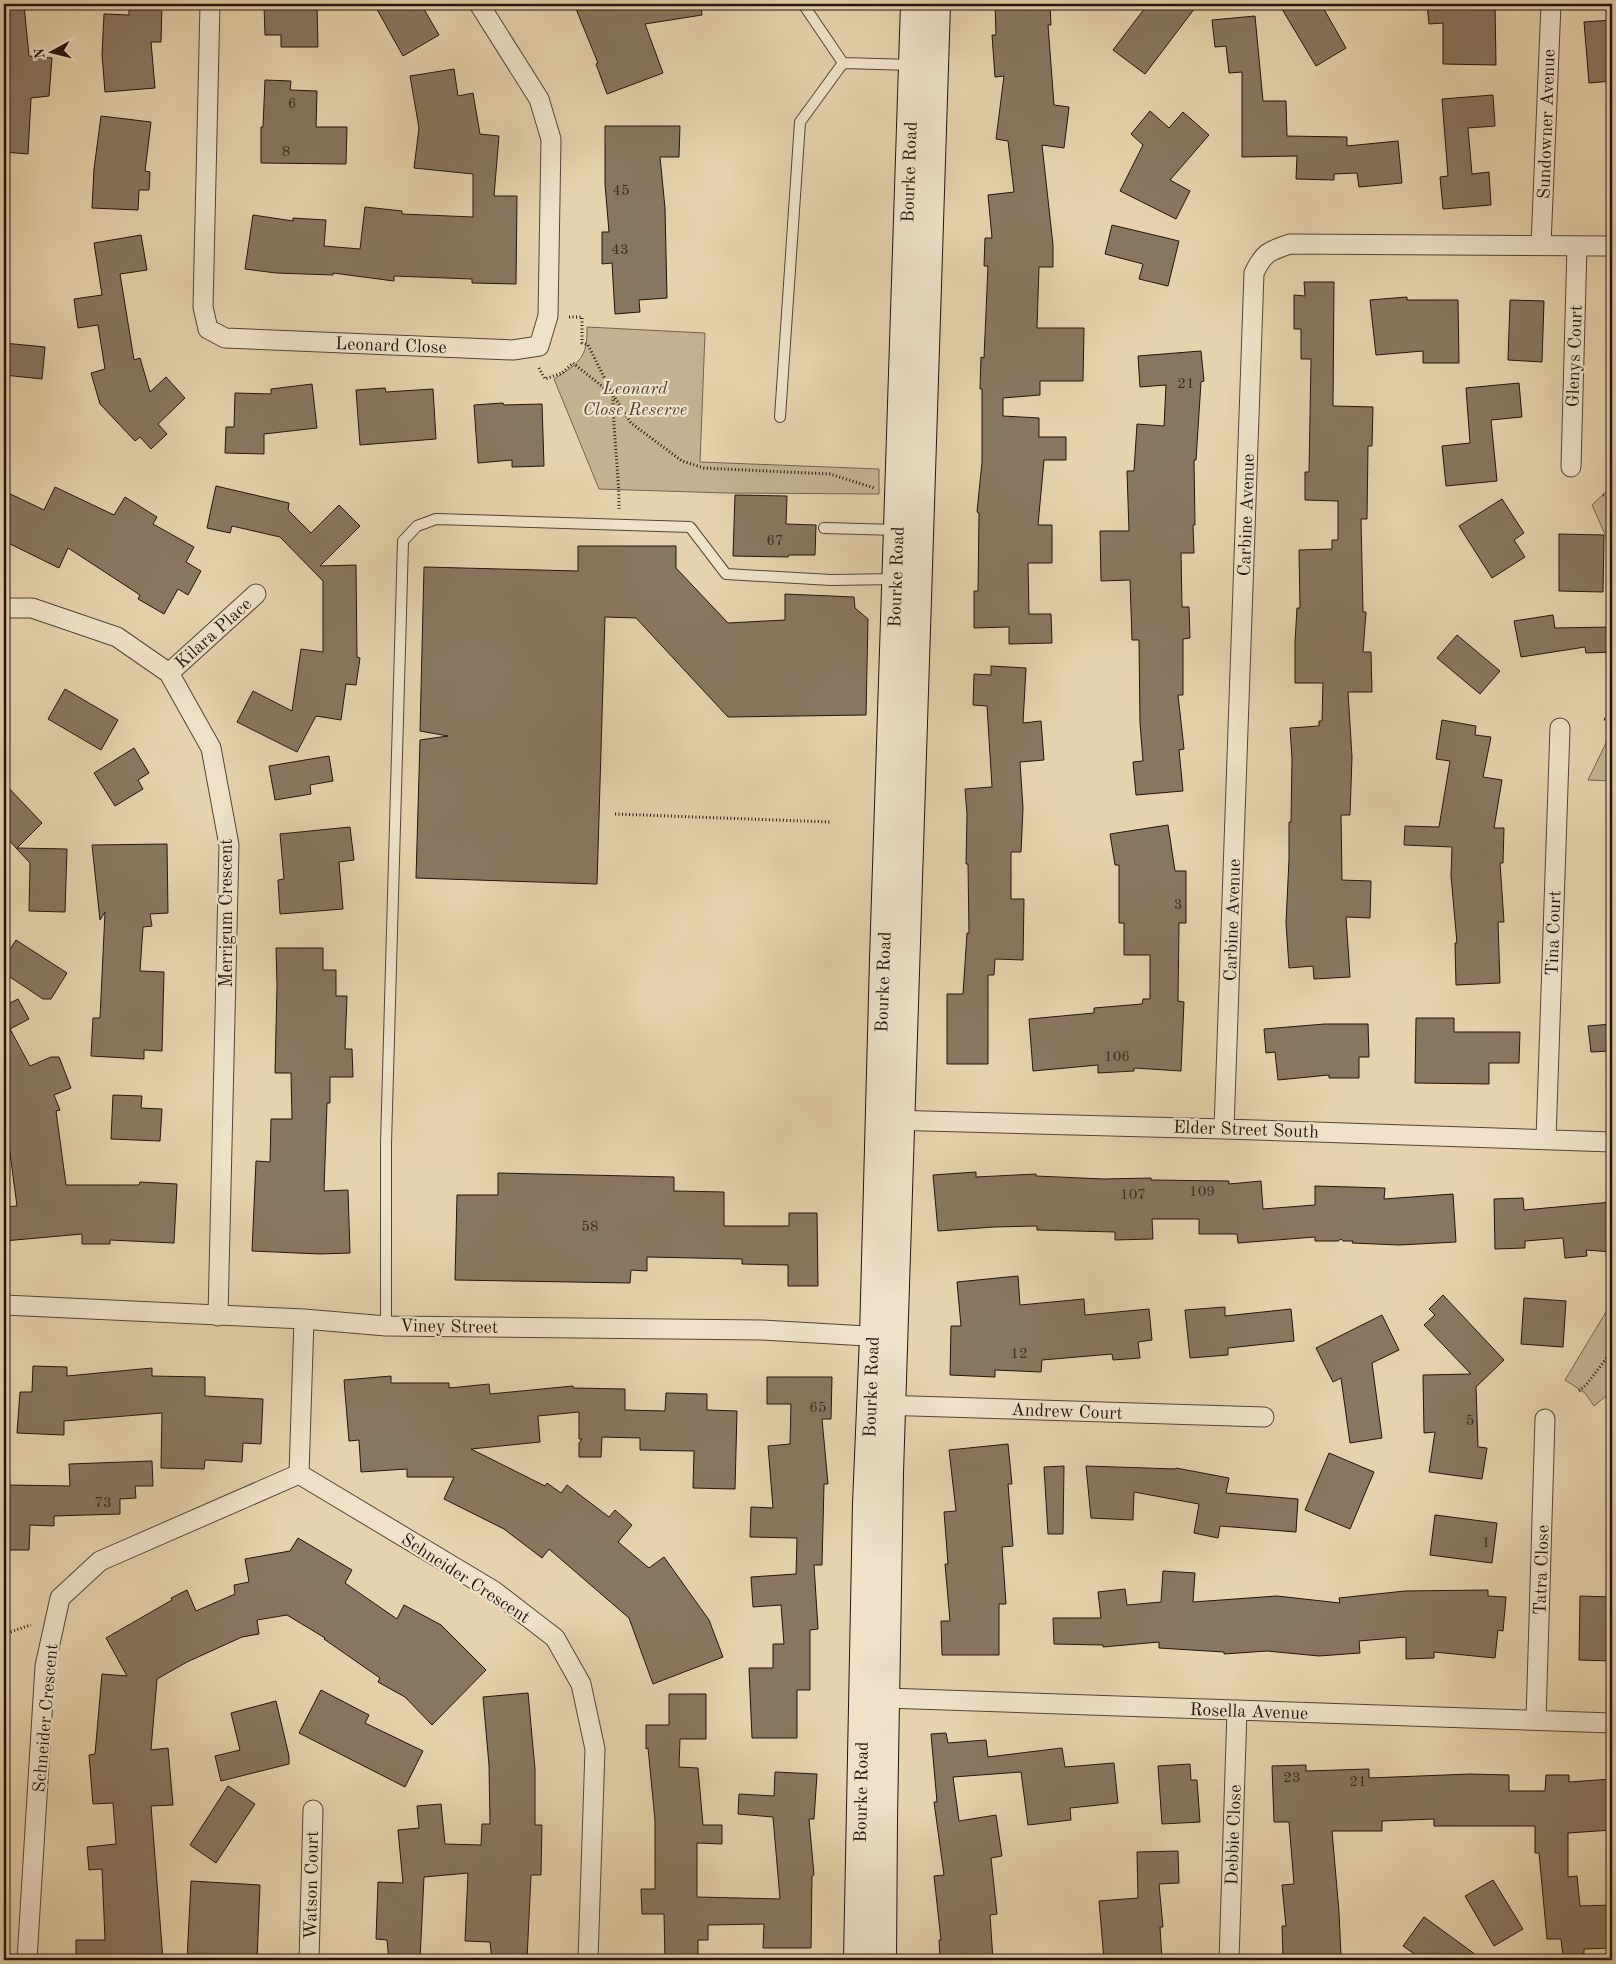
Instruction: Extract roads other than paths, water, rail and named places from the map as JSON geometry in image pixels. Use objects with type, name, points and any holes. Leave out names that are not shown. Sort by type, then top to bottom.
[{"type":"main road","name":"Bourke Road","points":[[858,1960],[875,1698],[881,1405],[923,65],[915,4]]},
{"type":"main road","name":"Bourke Road","points":[[923,65],[936,4]]},
{"type":"main road","name":"Bourke Road","points":[[875,1698],[883,1819],[882,1960]]},
{"type":"street","name":"Leonard Close","points":[[210,4],[204,307],[208,329],[225,338],[513,350],[539,346],[548,316],[551,139],[539,99],[479,4]]},
{"type":"street","name":"Sundowner Avenue","points":[[1541,245],[1551,4]]},
{"type":"street","name":"Carbine Avenue","points":[[1224,1128],[1254,273],[1261,259],[1269,251],[1290,244],[1612,246]]},
{"type":"street","name":"Glenys Court","points":[[1571,467],[1577,246]]},
{"type":"street","name":"Kilara Place","points":[[169,673],[256,594]]},
{"type":"street","name":"Merrigum Crescent","points":[[4,608],[32,608],[117,637],[169,673],[211,748],[229,846],[218,1316]]},
{"type":"street","name":"Tina Court","points":[[1546,1139],[1560,728]]},
{"type":"street","name":"Elder Street South","points":[[890,1120],[1224,1128],[1612,1142]]},
{"type":"street","name":"Viney Street","points":[[4,1305],[304,1319],[386,1326],[762,1330],[884,1337]]},
{"type":"street","points":[[299,1474],[304,1319]]},
{"type":"street","name":"Andrew Court","points":[[881,1405],[1264,1417]]},
{"type":"street","name":"Tatra Close","points":[[1536,1720],[1545,1419]]},
{"type":"street","name":"Schneider Crescent","points":[[27,1960],[45,1666],[60,1598],[100,1561],[299,1474],[494,1592],[555,1638],[581,1684],[596,1749],[588,1960]]},
{"type":"street","name":"Rosella Avenue","points":[[875,1698],[1612,1722]]},
{"type":"street","name":"Debbie Close","points":[[1229,1960],[1237,1710]]},
{"type":"street","name":"Watson Court","points":[[309,1960],[313,1810]]},
{"type":"lane","points":[[803,4],[843,63]]},
{"type":"lane","points":[[843,63],[923,65]]},
{"type":"lane","points":[[780,417],[800,122],[843,63]]},
{"type":"lane","points":[[386,1326],[386,1144],[403,541],[417,526],[436,519],[690,527],[726,574],[831,580],[907,579]]},
{"type":"lane","points":[[824,528],[908,530]]},
{"type":"park label","name":"Leonard Close Reserve","points":[[635,398]]}]
